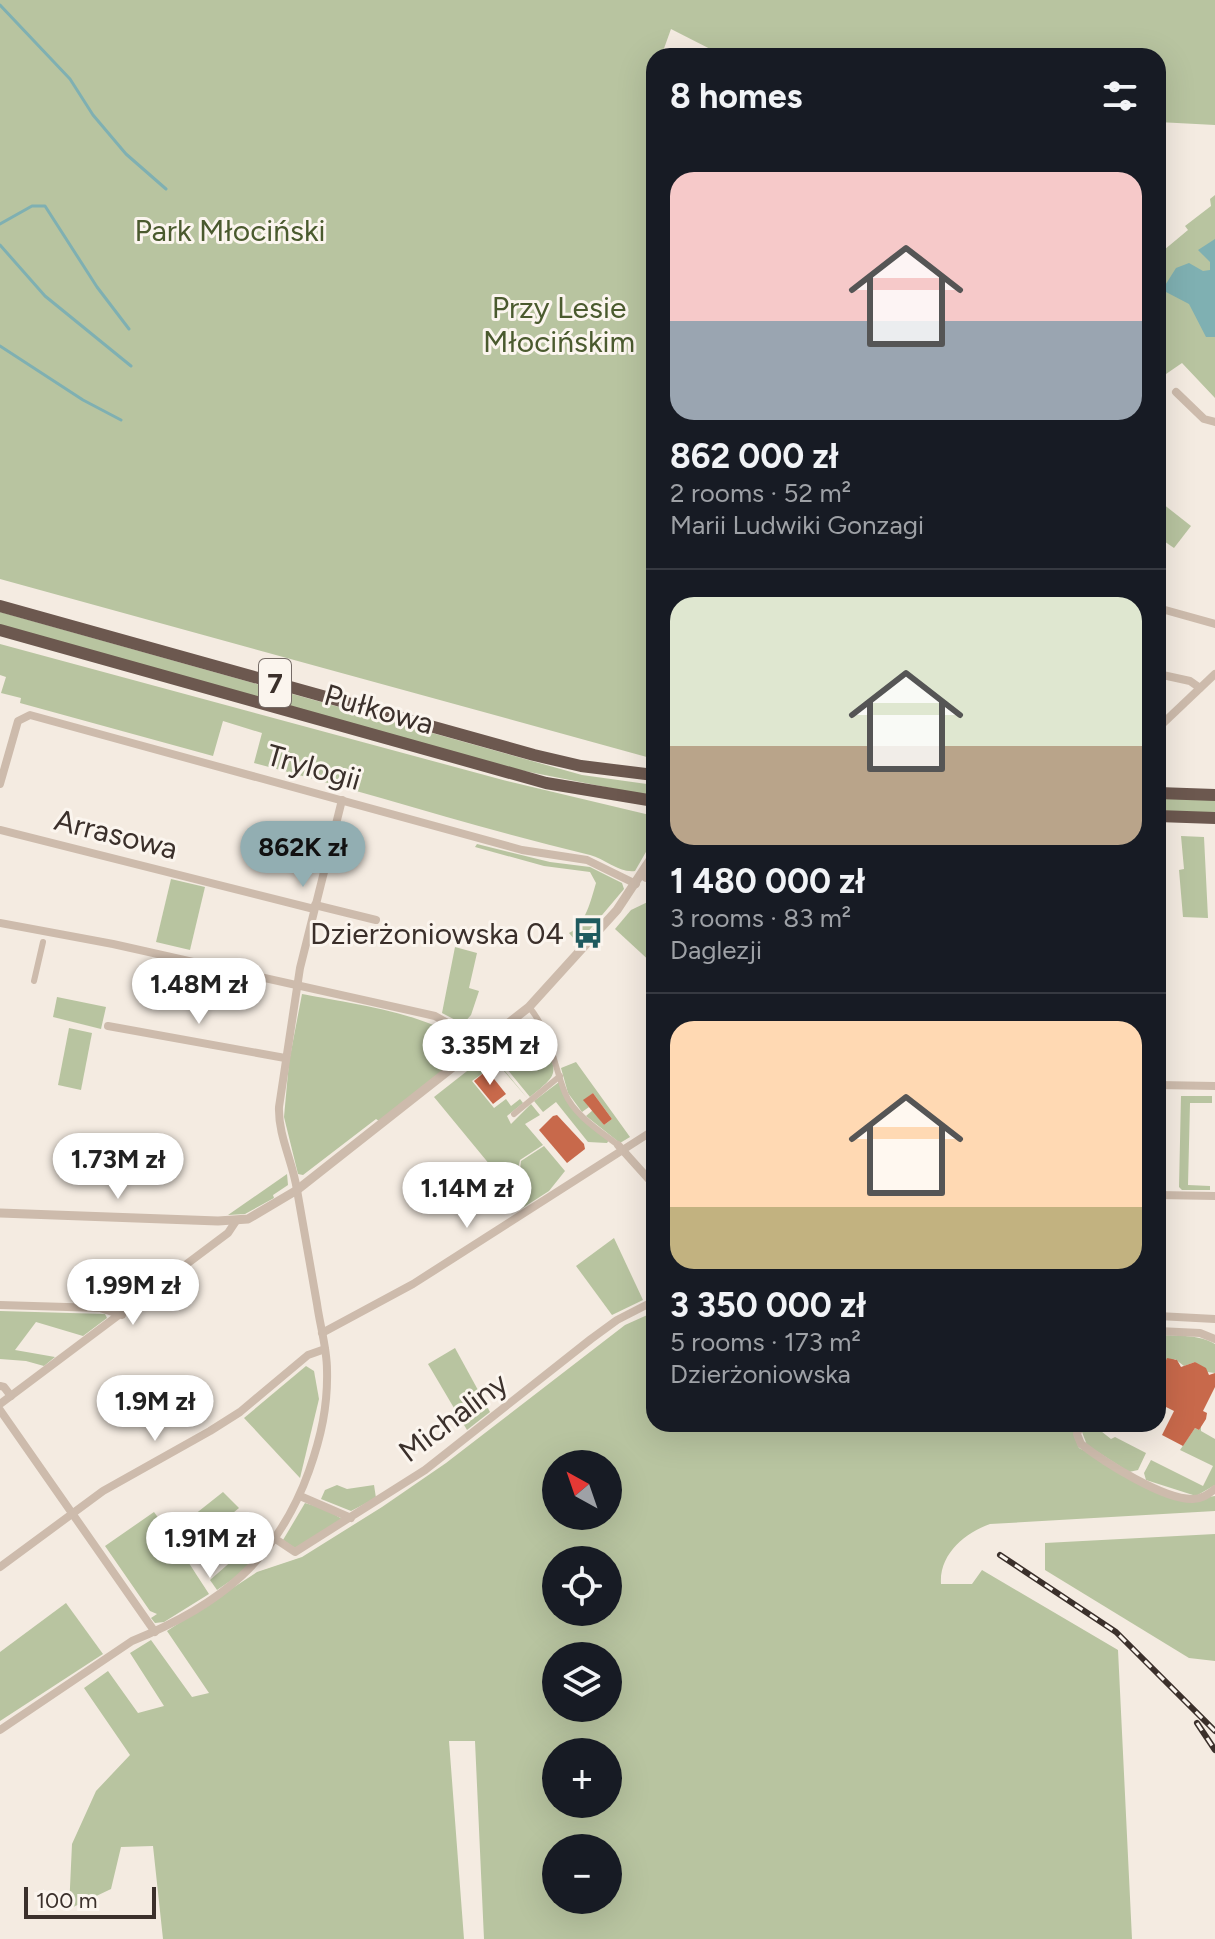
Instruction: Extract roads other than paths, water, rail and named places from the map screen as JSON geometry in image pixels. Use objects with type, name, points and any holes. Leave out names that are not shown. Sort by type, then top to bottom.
[{"type":"highway","name":"Pułkowa","points":[[0,606],[542,757],[646,774]]},
{"type":"highway","name":"Pułkowa","points":[[0,630],[546,783],[646,800]]},
{"type":"highway","points":[[1166,793],[1215,795]]},
{"type":"highway","points":[[1166,816],[1215,818]]},
{"type":"street","points":[[1176,392],[1204,419],[1215,422]]},
{"type":"street","points":[[1166,610],[1215,624]]},
{"type":"street","points":[[1166,720],[1215,674]]},
{"type":"street","points":[[1166,676],[1190,681],[1200,688]]},
{"type":"street","name":"Trylogii","points":[[0,784],[18,721],[23,716],[45,719],[522,850],[587,860],[639,879]]},
{"type":"street","points":[[0,1730],[132,1641],[155,1632],[223,1591],[260,1560],[277,1540],[300,1496],[323,1430],[327,1400],[325,1349],[297,1190],[279,1114],[298,985],[314,907],[342,800]]},
{"type":"street","name":"Arrasowa","points":[[0,830],[376,920]]},
{"type":"street","points":[[0,1213],[248,1219],[297,1190],[529,1007],[601,929],[646,867]]},
{"type":"street","points":[[639,879],[646,878]]},
{"type":"street","points":[[0,923],[113,944],[435,1016],[460,1030],[478,1048]]},
{"type":"street","points":[[34,981],[43,942]]},
{"type":"street","points":[[529,1007],[549,1039],[572,1104],[646,1176]]},
{"type":"street","points":[[108,1026],[285,1058]]},
{"type":"street","points":[[514,1114],[560,1076]]},
{"type":"street","points":[[1166,1085],[1215,1086]]},
{"type":"street","points":[[322,1333],[413,1284],[646,1135]]},
{"type":"street","points":[[1166,1195],[1215,1196]]},
{"type":"street","points":[[0,1404],[228,1233],[236,1221]]},
{"type":"street","points":[[0,1305],[100,1308],[122,1315]]},
{"type":"street","name":"Michaliny","points":[[277,1540],[295,1552],[351,1518],[447,1454],[609,1326],[646,1305]]},
{"type":"street","points":[[1166,1316],[1215,1319]]},
{"type":"street","points":[[1166,1331],[1200,1333],[1215,1339]]},
{"type":"street","points":[[0,1567],[117,1482],[240,1412],[308,1355],[325,1349]]},
{"type":"street","points":[[0,1386],[11,1396]]},
{"type":"street","points":[[0,1410],[155,1632]]},
{"type":"street","points":[[1078,1432],[1081,1444],[1132,1477],[1187,1499],[1204,1497],[1215,1489]]},
{"type":"street","points":[[300,1496],[351,1518]]},
{"type":"water","points":[[1215,239],[1215,337],[1206,337],[1189,304],[1166,292],[1166,284],[1176,268],[1189,263],[1203,271],[1210,270],[1210,262],[1198,250]]},
{"type":"waterway","points":[[0,5],[70,79],[93,115],[126,154],[166,189]]},
{"type":"waterway","points":[[0,224],[32,206],[45,206],[97,287],[129,329]]},
{"type":"waterway","points":[[0,245],[45,296],[131,366]]},
{"type":"waterway","points":[[0,346],[83,400],[121,420]]},
{"type":"railway","points":[[1000,1555],[1116,1632],[1215,1731]]},
{"type":"railway","points":[[1197,1723],[1215,1750]]},
{"type":"place","name":"Dzierżoniowska 04","points":[[588,933]]},
{"type":"park label","name":"Park Młociński","points":[[230,230]]},
{"type":"park label","name":"Przy Lesie Młocińskim","points":[[559,324]]}]
